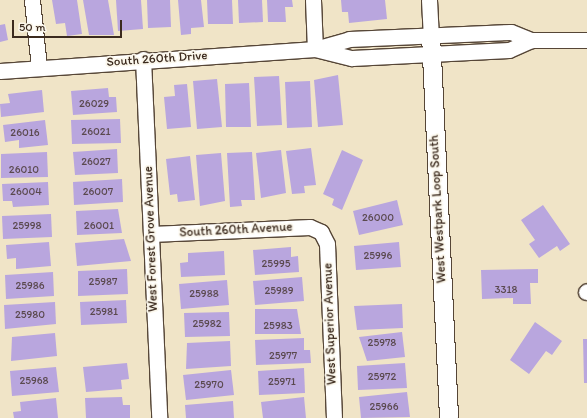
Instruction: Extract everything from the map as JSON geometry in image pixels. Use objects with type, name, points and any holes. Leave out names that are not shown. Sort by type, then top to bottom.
[{"type":"street","points":[[32,0],[39,68]]},
{"type":"street","points":[[313,0],[315,49]]},
{"type":"street","name":"West Westpark Loop South","points":[[429,0],[448,418]]},
{"type":"street","name":"South 260th Drive","points":[[0,71],[315,49],[349,39],[511,32],[531,40],[587,40]]},
{"type":"street","name":"South 260th Drive","points":[[315,49],[352,58],[509,50],[531,40]]},
{"type":"street","name":"West Forest Grove Avenue","points":[[143,60],[159,418]]},
{"type":"street","name":"South 260th Avenue","points":[[151,234],[310,227],[321,232]]},
{"type":"street","name":"West Superior Avenue","points":[[321,232],[327,244],[334,418]]},
{"type":"building","points":[[52,0],[77,0],[82,34],[67,36],[65,23],[56,24]]},
{"type":"building","points":[[83,0],[108,0],[114,35],[89,35]]},
{"type":"building","points":[[116,0],[141,0],[143,29],[118,31]]},
{"type":"building","points":[[147,0],[170,0],[171,27],[148,28]]},
{"type":"building","points":[[178,0],[201,0],[204,27],[191,28],[191,34],[181,35]]},
{"type":"building","points":[[207,0],[232,0],[233,24],[208,24]]},
{"type":"building","points":[[238,0],[262,0],[263,22],[239,23]]},
{"type":"building","points":[[267,0],[292,0],[293,7],[285,7],[286,22],[268,22]]},
{"type":"building","points":[[341,0],[385,0],[387,19],[349,23],[348,12],[342,12]]},
{"type":"building","points":[[5,24],[8,40],[0,42],[0,25]]},
{"type":"building","points":[[338,75],[343,125],[318,127],[314,80]]},
{"type":"building","points":[[279,76],[282,125],[257,126],[254,77]]},
{"type":"building","points":[[217,79],[222,127],[197,129],[193,81]]},
{"type":"building","points":[[310,81],[312,127],[287,128],[285,82]]},
{"type":"building","points":[[249,83],[251,127],[226,127],[225,84]]},
{"type":"building","points":[[187,84],[191,127],[167,129],[164,97],[175,96],[174,85]]},
{"type":"building","points":[[108,88],[109,97],[116,97],[117,112],[73,115],[71,91]]},
{"type":"building","points":[[42,90],[44,112],[1,117],[0,104],[10,103],[8,94]]},
{"type":"building","points":[[120,119],[121,143],[72,144],[71,120]]},
{"type":"building","points":[[45,120],[48,145],[19,148],[19,140],[5,142],[3,125]]},
{"type":"building","points":[[311,148],[316,185],[304,186],[305,193],[292,194],[286,151]]},
{"type":"building","points":[[117,149],[118,173],[75,175],[73,152]]},
{"type":"building","points":[[281,150],[286,193],[261,198],[256,153]]},
{"type":"building","points":[[342,150],[363,160],[342,210],[332,205],[334,199],[323,194]]},
{"type":"building","points":[[47,152],[48,177],[1,178],[1,154]]},
{"type":"building","points":[[252,152],[255,200],[241,200],[242,206],[230,207],[227,153]]},
{"type":"building","points":[[221,153],[225,201],[200,206],[196,155]]},
{"type":"building","points":[[190,156],[195,200],[178,202],[177,194],[170,195],[166,159]]},
{"type":"building","points":[[122,179],[123,202],[74,205],[73,182]]},
{"type":"building","points":[[48,182],[49,205],[13,207],[12,201],[3,201],[2,184]]},
{"type":"building","points":[[397,200],[403,225],[359,235],[353,211]]},
{"type":"building","points":[[543,205],[570,244],[560,251],[557,246],[539,258],[529,244],[535,240],[521,220]]},
{"type":"building","points":[[118,209],[122,233],[77,235],[76,211]]},
{"type":"building","points":[[51,214],[52,237],[3,239],[2,216]]},
{"type":"building","points":[[124,239],[131,261],[77,266],[75,243]]},
{"type":"building","points":[[49,242],[51,266],[16,269],[16,258],[7,259],[6,245]]},
{"type":"building","points":[[399,242],[401,267],[356,270],[354,246]]},
{"type":"building","points":[[291,247],[291,257],[298,256],[299,272],[255,275],[253,250]]},
{"type":"building","points":[[224,251],[225,275],[181,277],[180,263],[188,262],[188,253]]},
{"type":"building","points":[[127,269],[128,294],[78,296],[78,271]]},
{"type":"building","points":[[538,269],[538,283],[530,283],[531,304],[513,304],[513,298],[482,299],[481,270]]},
{"type":"building","points":[[53,272],[54,296],[6,299],[5,275]]},
{"type":"building","points":[[302,277],[304,301],[255,305],[253,281]]},
{"type":"building","points":[[227,280],[229,305],[181,309],[179,284]]},
{"type":"building","points":[[126,300],[127,323],[81,325],[80,302]]},
{"type":"building","points":[[55,302],[56,324],[5,329],[4,305]]},
{"type":"building","points":[[402,304],[403,328],[357,330],[354,306]]},
{"type":"building","points":[[255,309],[297,309],[301,334],[255,334]]},
{"type":"building","points":[[229,312],[230,336],[185,337],[184,313]]},
{"type":"building","points":[[535,322],[562,341],[552,355],[546,351],[529,374],[510,360]]},
{"type":"building","points":[[402,332],[405,357],[367,361],[359,337]]},
{"type":"building","points":[[55,333],[57,356],[11,361],[12,337]]},
{"type":"building","points":[[304,338],[304,350],[310,350],[311,363],[256,365],[255,340]]},
{"type":"building","points":[[583,339],[587,339],[587,383],[584,383]]},
{"type":"building","points":[[230,341],[231,366],[186,369],[187,343]]},
{"type":"building","points":[[127,363],[129,379],[121,380],[122,389],[86,392],[83,367]]},
{"type":"building","points":[[405,363],[407,388],[358,390],[357,366]]},
{"type":"building","points":[[56,367],[59,392],[12,396],[10,371]]},
{"type":"building","points":[[304,368],[305,393],[259,395],[258,371]]},
{"type":"building","points":[[231,370],[234,395],[186,400],[183,375]]},
{"type":"building","points":[[407,392],[410,417],[361,418],[359,397]]},
{"type":"building","points":[[122,397],[123,405],[130,405],[130,418],[86,418],[85,398]]},
{"type":"building","points":[[304,397],[306,418],[263,418],[261,402]]},
{"type":"building","points":[[56,398],[58,418],[14,418],[13,412],[21,411],[20,402]]},
{"type":"building","points":[[233,401],[234,418],[186,418],[185,405]]}]
